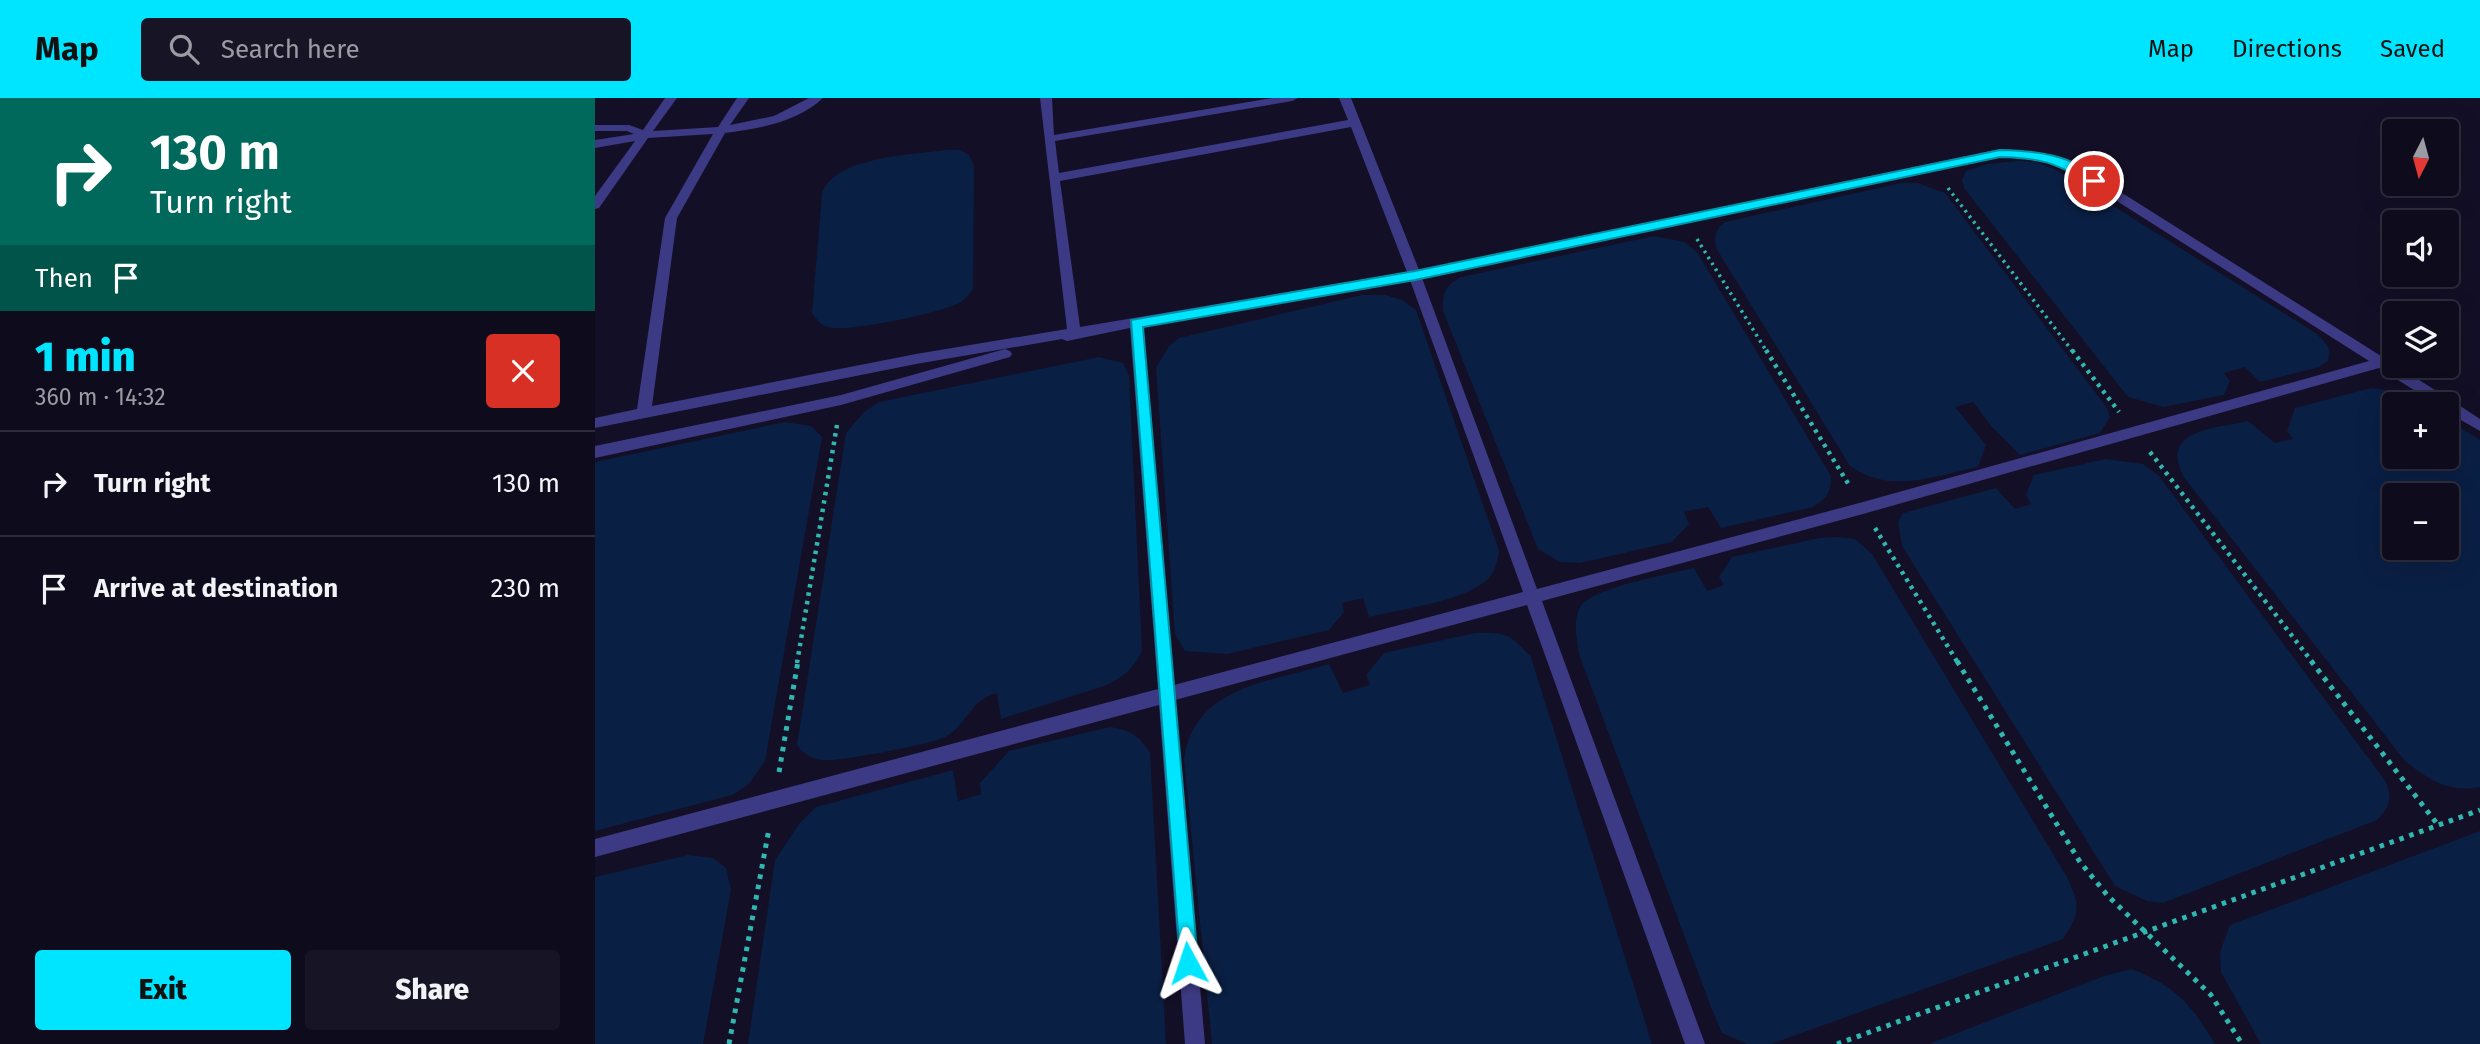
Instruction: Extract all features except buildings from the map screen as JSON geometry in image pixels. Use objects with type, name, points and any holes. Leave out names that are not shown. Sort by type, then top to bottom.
[{"type":"lane","points":[[595,205],[671,98]]},
{"type":"lane","points":[[644,413],[671,218],[743,98]]},
{"type":"lane","points":[[595,144],[617,145],[645,135],[721,131],[755,126],[787,116],[817,98]]},
{"type":"lane","points":[[1047,98],[1049,139],[1075,334]]},
{"type":"lane","points":[[1049,139],[1292,98]]},
{"type":"lane","points":[[1345,98],[1415,275],[1695,1044]]},
{"type":"lane","points":[[1054,178],[1353,123]]},
{"type":"lane","points":[[595,128],[629,128],[645,135]]},
{"type":"lane","points":[[595,423],[916,359],[1415,275],[1932,167],[2019,152],[2058,160],[2426,392]]},
{"type":"lane","points":[[1136,323],[1195,1044]]},
{"type":"lane","points":[[595,452],[841,400],[1075,334]]},
{"type":"lane","points":[[595,848],[1166,692],[1863,508],[2381,363]]},
{"type":"lane","points":[[2459,413],[2480,426]]},
{"type":"path","points":[[1932,167],[2438,825]]},
{"type":"path","points":[[1685,219],[2080,862],[2108,896],[2147,930],[2211,995],[2242,1044]]},
{"type":"path","points":[[729,1044],[775,799],[841,400]]},
{"type":"path","points":[[1837,1044],[2480,810]]},
{"type":"water","points":[[960,150],[969,155],[974,166],[973,289],[957,304],[913,317],[853,327],[838,328],[821,324],[812,313],[822,194],[829,181],[842,172],[876,160]]},
{"type":"water","points":[[2036,162],[2056,170],[2314,332],[2327,345],[2328,361],[2319,367],[2260,382],[2245,367],[2224,373],[2230,381],[2224,395],[2163,407],[2128,397],[1964,188],[1962,180],[1966,171],[1987,164]]},
{"type":"water","points":[[1901,183],[1918,183],[1945,193],[2107,408],[2110,417],[2100,433],[2020,455],[1992,427],[1973,402],[1955,407],[1986,445],[1978,467],[1913,481],[1896,481],[1865,475],[1850,466],[1716,248],[1715,237],[1725,222]]},
{"type":"water","points":[[1654,236],[1684,242],[1697,252],[1831,476],[1829,491],[1825,498],[1813,507],[1721,528],[1708,507],[1684,512],[1689,524],[1672,542],[1580,563],[1560,562],[1538,549],[1443,311],[1444,295],[1448,287],[1461,277]]},
{"type":"water","points":[[1362,295],[1385,295],[1402,300],[1416,310],[1499,551],[1494,571],[1486,581],[1475,588],[1430,604],[1369,617],[1363,598],[1342,603],[1344,612],[1329,630],[1227,654],[1185,651],[1175,634],[1156,368],[1169,346],[1179,338]]},
{"type":"water","points":[[1099,357],[1123,363],[1129,376],[1142,650],[1136,662],[1124,675],[1107,685],[1001,719],[997,693],[988,696],[974,707],[952,732],[923,744],[832,760],[819,759],[805,753],[797,745],[846,433],[864,412],[879,402]]},
{"type":"water","points":[[2371,388],[2404,392],[2382,392],[2382,469],[2459,469],[2459,427],[2480,440],[2480,787],[2459,788],[2440,783],[2405,761],[2183,476],[2178,460],[2179,449],[2185,440],[2195,434],[2248,421],[2275,443],[2293,439],[2287,431],[2295,408]]},
{"type":"water","points":[[785,422],[811,426],[822,437],[765,761],[748,785],[732,795],[595,831],[595,462]]},
{"type":"water","points":[[2106,459],[2143,464],[2159,476],[2386,782],[2389,803],[2377,820],[2163,903],[2147,901],[2115,886],[1902,546],[1898,522],[1903,513],[1996,488],[2015,509],[2031,504],[2026,495],[2034,475]]},
{"type":"water","points":[[1819,538],[1855,539],[1872,554],[2067,877],[2076,902],[2076,915],[2063,939],[1771,1044],[1747,1044],[1722,1033],[1711,1007],[1579,654],[1576,630],[1578,611],[1589,599],[1616,587],[1694,568],[1707,591],[1724,585],[1719,577],[1732,557]]},
{"type":"water","points":[[1475,633],[1507,636],[1531,657],[1652,1044],[1212,1044],[1184,759],[1191,735],[1203,716],[1238,691],[1329,664],[1343,693],[1370,685],[1366,675],[1384,653]]},
{"type":"water","points":[[1110,727],[1133,734],[1150,753],[1166,1044],[748,1044],[775,860],[799,824],[816,807],[953,770],[958,801],[981,794],[980,783],[1009,751]]},
{"type":"water","points":[[2480,831],[2480,1044],[2261,1044],[2221,972],[2220,952],[2230,925]]},
{"type":"water","points":[[688,855],[713,858],[726,868],[731,890],[703,1044],[595,1044],[595,877]]},
{"type":"water","points":[[2132,969],[2161,983],[2181,998],[2198,1017],[2215,1044],[1929,1044],[2104,976]]},
{"type":"route","points":[[1188,963],[1136,323],[1415,275],[2000,153],[2040,154],[2058,160],[2094,181]]}]
